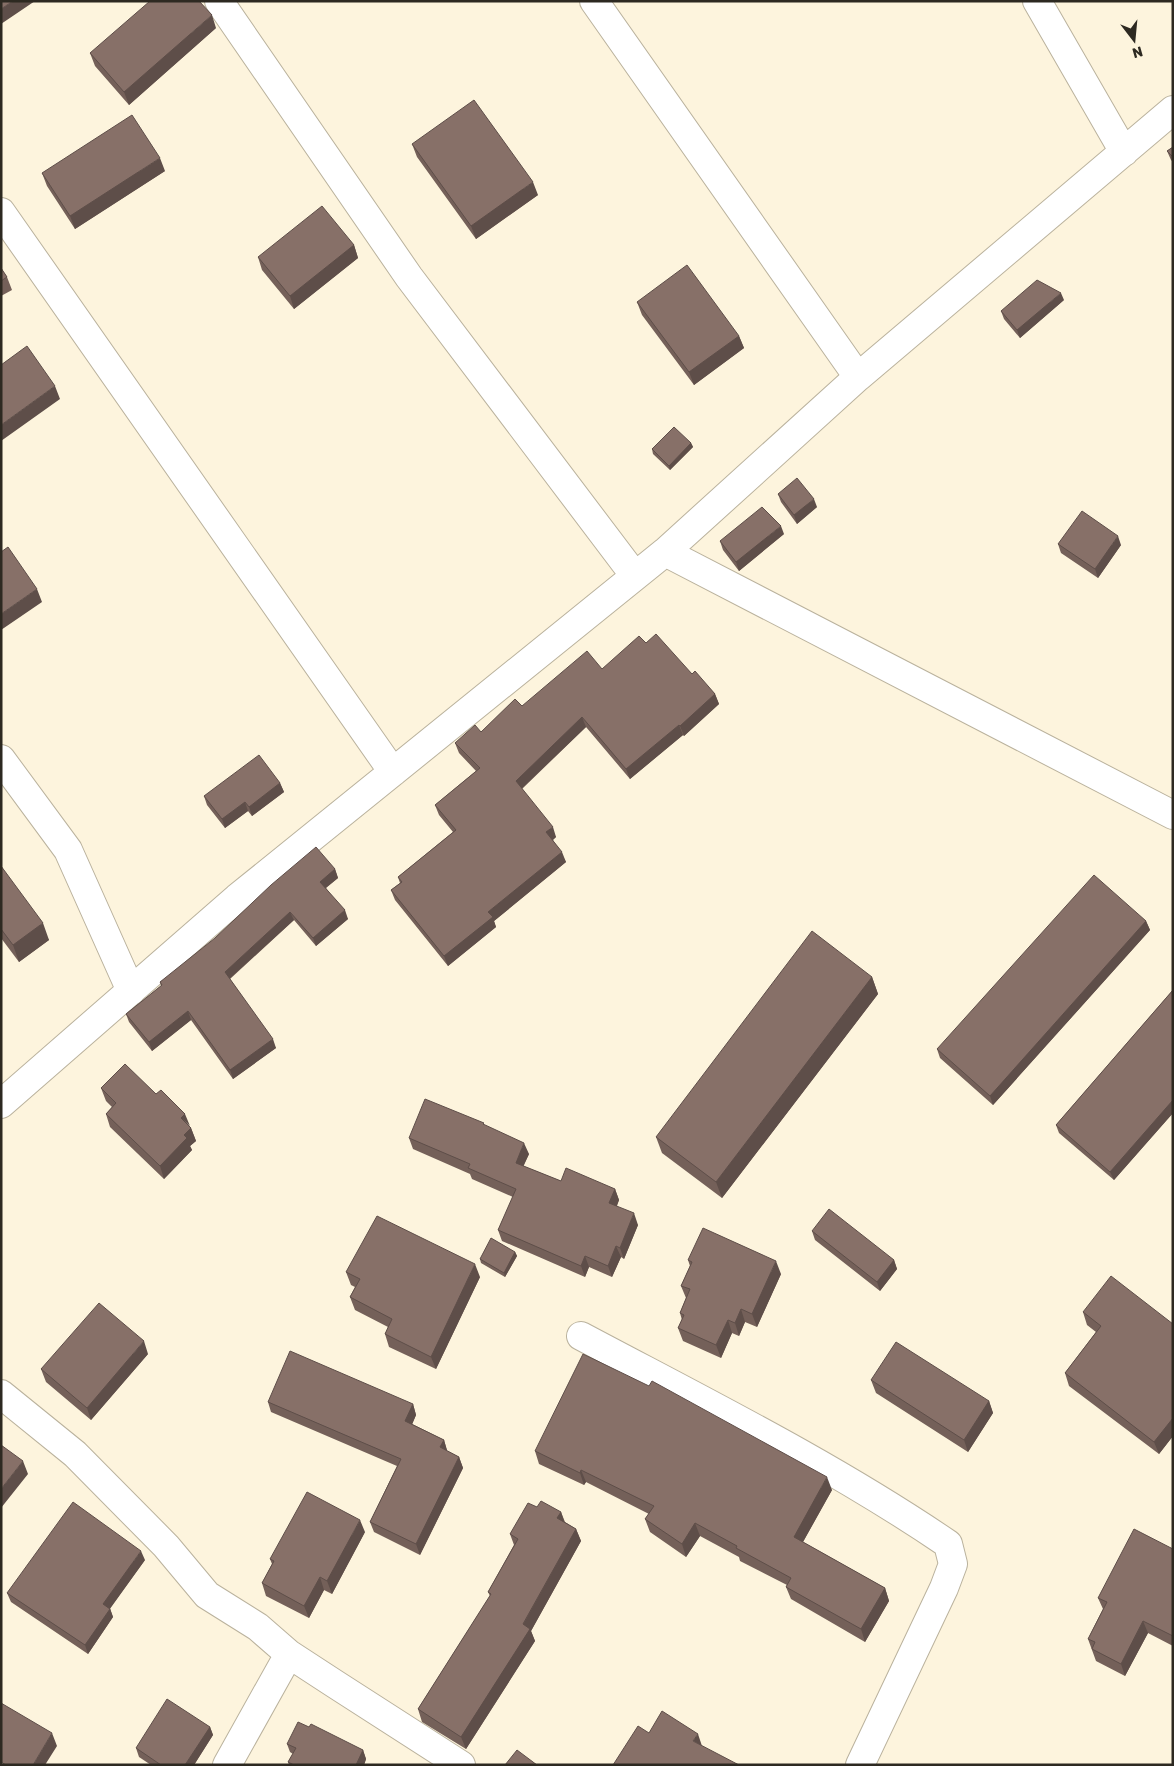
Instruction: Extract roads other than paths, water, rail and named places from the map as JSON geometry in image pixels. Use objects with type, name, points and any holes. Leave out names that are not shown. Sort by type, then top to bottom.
[{"type":"street","points":[[219,1],[409,277],[635,576]]},
{"type":"street","points":[[594,1],[858,377]]},
{"type":"street","points":[[1037,1],[1124,152]]},
{"type":"street","points":[[1,1104],[238,898],[665,552],[858,377],[1173,110]]},
{"type":"street","points":[[1,212],[393,772]]},
{"type":"street","points":[[665,552],[1173,815]]},
{"type":"street","points":[[1,759],[68,850],[131,991]]},
{"type":"street","points":[[581,1336],[820,1463],[913,1520],[948,1544],[953,1564],[950,1572],[860,1765]]},
{"type":"street","points":[[1,1394],[75,1454],[166,1546],[208,1595],[258,1627],[289,1654],[461,1765]]},
{"type":"street","points":[[227,1765],[289,1654]]}]
